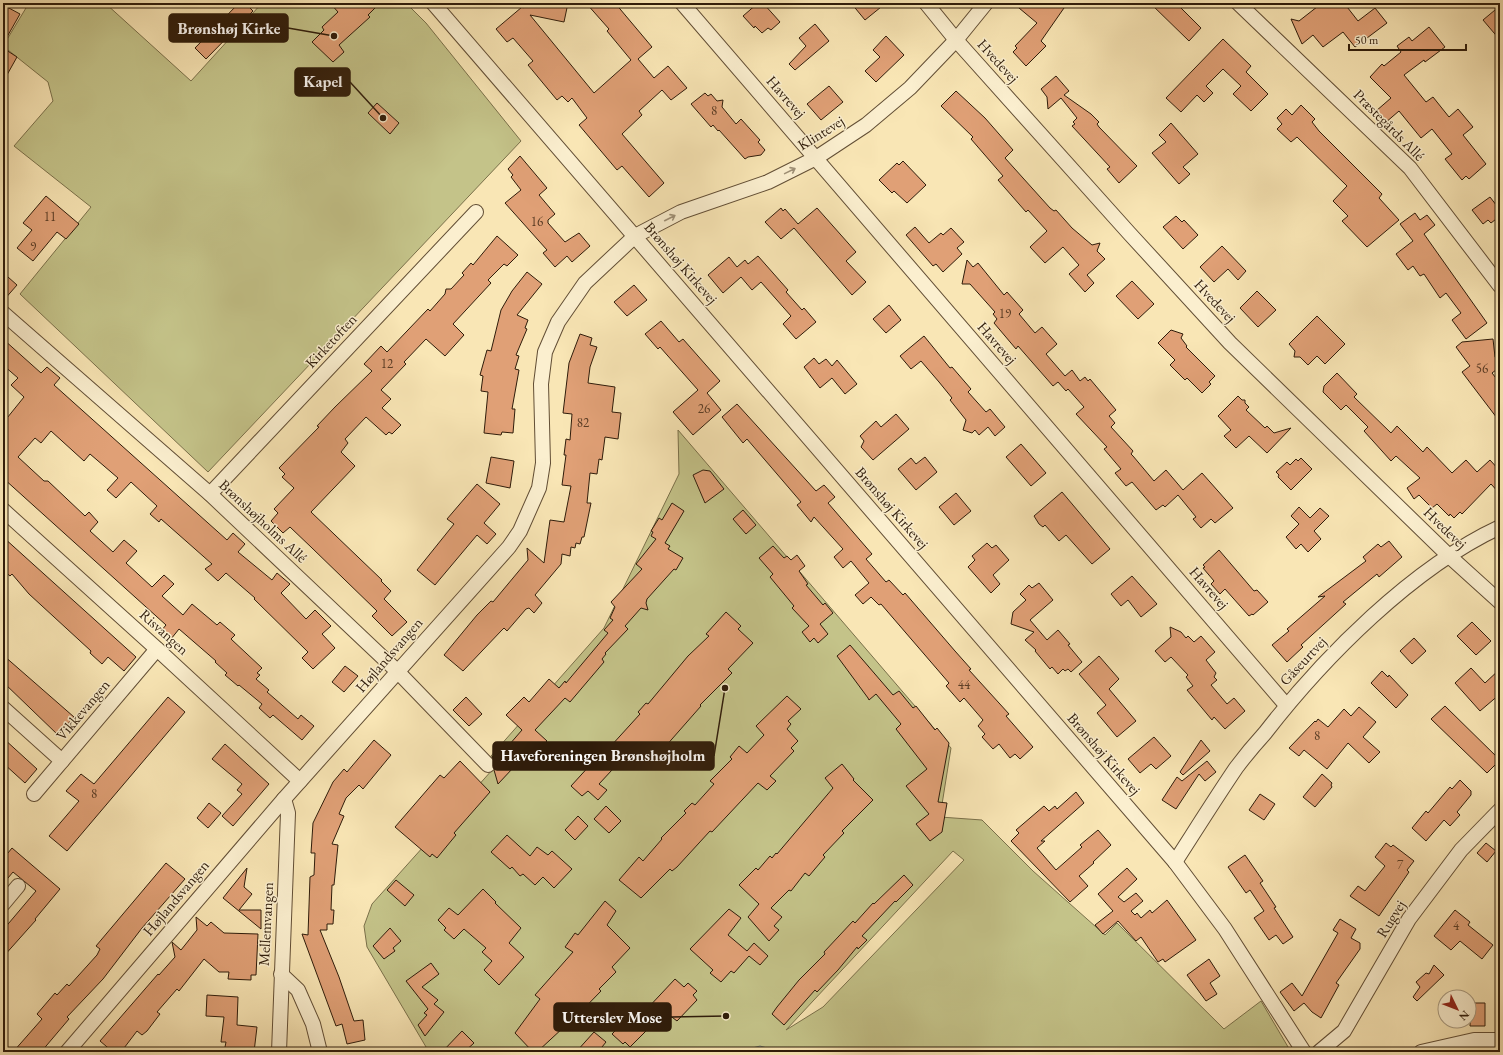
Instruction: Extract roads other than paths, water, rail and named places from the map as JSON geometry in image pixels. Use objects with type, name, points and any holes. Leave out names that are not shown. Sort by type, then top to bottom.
[{"type":"street","name":"Brønshøj Kirkevej","points":[[433,3],[1175,862],[1225,929],[1304,1052]]},
{"type":"street","name":"Havrevej","points":[[682,3],[1286,705]]},
{"type":"street","name":"Hvedevej","points":[[926,3],[956,40],[1230,343],[1448,555],[1500,602]]},
{"type":"street","name":"Klintevej","points":[[635,236],[681,212],[768,182],[816,158],[866,125],[910,88],[956,40],[986,3]]},
{"type":"street","name":"Præstegårds Allé","points":[[1238,3],[1410,168],[1500,286]]},
{"type":"street","name":"Kirketoften","points":[[210,494],[476,212]]},
{"type":"street","name":"Højlandsvangen","points":[[67,1052],[284,799],[509,547],[520,531],[539,488],[544,463],[541,384],[544,360],[549,340],[558,322],[585,283],[635,236]]},
{"type":"street","name":"Brønshøjholms Allé","points":[[3,313],[210,494],[397,671],[488,766]]},
{"type":"street","name":"Risvangen","points":[[3,510],[300,781]]},
{"type":"street","name":"Gåseurtvej","points":[[1175,862],[1237,768],[1286,705],[1343,643],[1394,598],[1448,555],[1500,527]]},
{"type":"street","name":"Vikkevangen","points":[[34,794],[157,649]]},
{"type":"street","points":[[3,708],[62,761]]},
{"type":"street","name":"Mellemvangen","points":[[279,1052],[288,813],[284,799]]},
{"type":"street","name":"Rugvej","points":[[1319,1052],[1344,1031],[1409,919],[1462,850],[1500,810]]},
{"type":"street","points":[[3,904],[18,886]]},
{"type":"street","points":[[281,974],[298,990],[313,1024],[320,1052]]},
{"type":"street","points":[[1421,1052],[1474,1040],[1500,1040]]},
{"type":"water","points":[[760,1046],[781,1052],[737,1052]]},
{"type":"place","name":"Brønshøj Kirke","points":[[334,36]]},
{"type":"place","name":"Kapel","points":[[383,118]]},
{"type":"place","name":"Haveforeningen Brønshøjholm","points":[[725,688]]},
{"type":"place","name":"Utterslev Mose","points":[[726,1016]]}]
